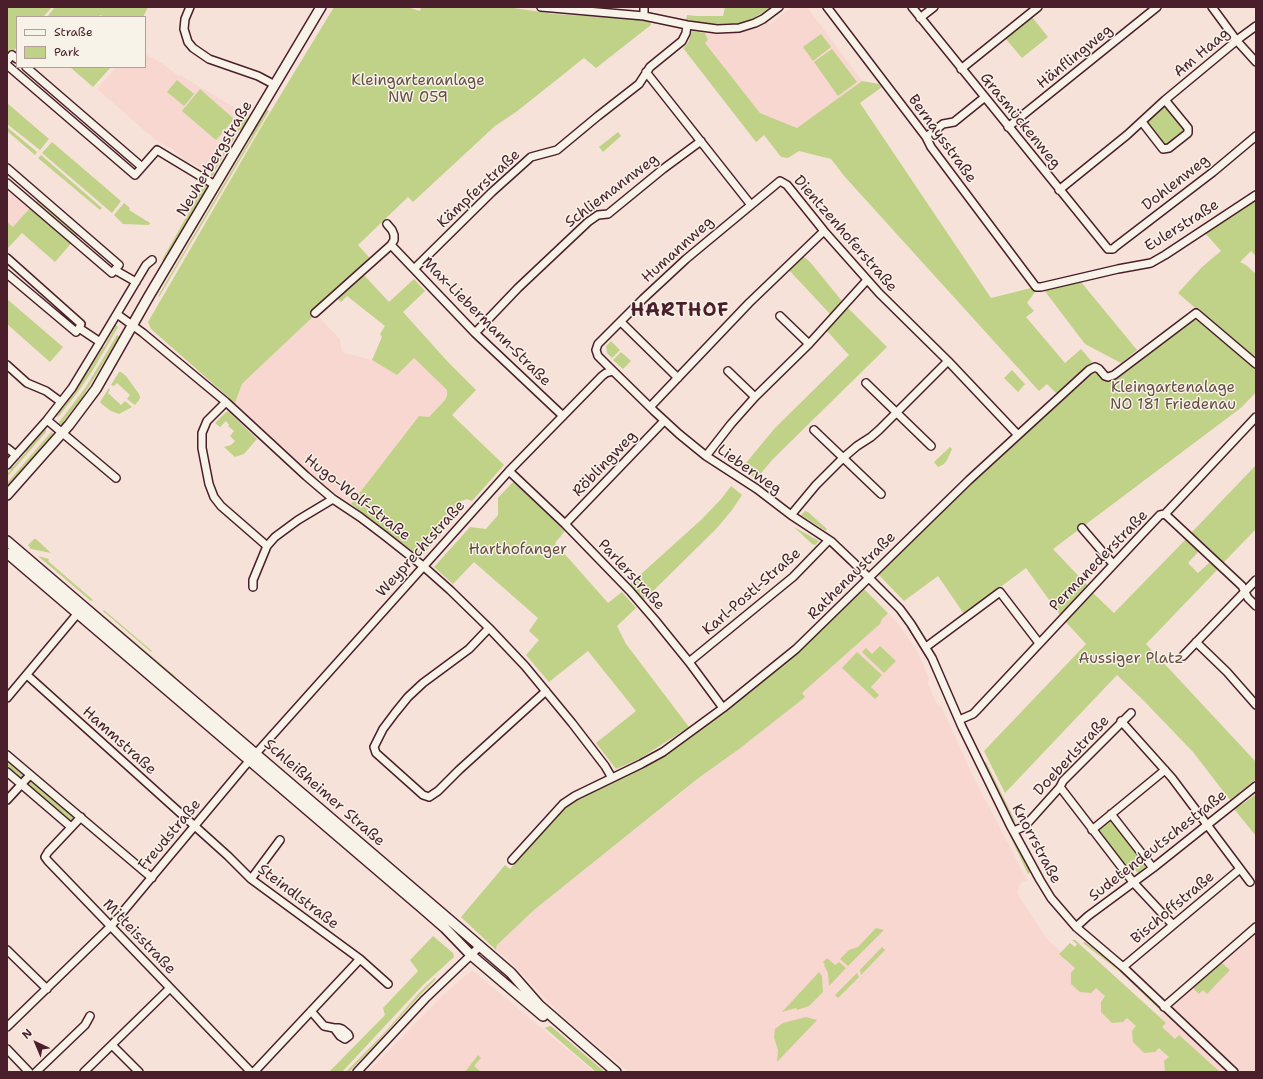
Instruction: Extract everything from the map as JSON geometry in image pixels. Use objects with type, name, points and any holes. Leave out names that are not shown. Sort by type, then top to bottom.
[{"type":"main road","name":"Neuherbergstraße","points":[[7,494],[62,433],[96,389],[321,7]]},
{"type":"main road","name":"Schleißheimer Straße","points":[[7,541],[12,553],[78,614],[446,928],[471,955],[609,1072]]},
{"type":"main road","name":"Schleißheimer Straße","points":[[12,553],[100,620],[256,753],[511,973],[545,1010],[616,1072]]},
{"type":"street","points":[[190,7],[185,19],[184,29],[188,42],[192,48],[209,59],[258,76],[275,85]]},
{"type":"street","points":[[541,7],[644,16],[709,29],[739,28],[755,23],[779,7]]},
{"type":"street","points":[[644,7],[644,16]]},
{"type":"street","name":"Bernaysstraße","points":[[827,7],[926,137],[931,147],[1036,287]]},
{"type":"street","name":"Grasmückenweg","points":[[912,7],[1059,190],[1106,247],[1110,249]]},
{"type":"street","points":[[920,18],[934,7]]},
{"type":"street","points":[[962,69],[1038,7]]},
{"type":"street","name":"Hänflingweg","points":[[1008,127],[1157,7]]},
{"type":"street","points":[[1212,7],[1256,62]]},
{"type":"street","name":"Kämpferstraße","points":[[414,269],[492,192],[531,157],[557,150],[639,84],[650,67],[682,41],[686,33],[687,25]]},
{"type":"street","name":"Am Haag","points":[[1059,190],[1142,122],[1165,100],[1237,40],[1256,26]]},
{"type":"street","points":[[7,61],[12,55],[16,58]]},
{"type":"street","points":[[7,65],[135,174],[156,150],[215,185]]},
{"type":"street","points":[[27,68],[142,167]]},
{"type":"street","points":[[646,72],[751,205]]},
{"type":"street","points":[[926,137],[943,124],[954,122],[985,97]]},
{"type":"street","points":[[1142,122],[1164,149],[1169,148],[1188,133],[1188,128],[1165,100]]},
{"type":"street","points":[[69,119],[76,111]]},
{"type":"street","name":"Dohlenweg","points":[[1110,249],[1115,247],[1213,172],[1256,136]]},
{"type":"street","name":"Schliemannweg","points":[[475,333],[524,283],[588,222],[598,215],[608,214],[663,169],[701,141]]},
{"type":"street","points":[[7,183],[112,273],[120,265],[61,214],[8,173]]},
{"type":"street","name":"Dientzenhoferstraße","points":[[751,205],[780,181],[787,185],[824,231],[867,280],[1018,434]]},
{"type":"street","name":"Eulerstraße","points":[[1036,287],[1155,261],[1256,195]]},
{"type":"street","name":"Humannweg","points":[[613,371],[598,356],[596,350],[598,344],[686,259],[751,205]]},
{"type":"street","points":[[54,223],[61,214]]},
{"type":"street","points":[[315,313],[391,245],[394,240],[394,235],[387,224]]},
{"type":"street","points":[[650,407],[749,303],[824,231]]},
{"type":"street","points":[[78,244],[86,236]]},
{"type":"street","name":"Max-Liebermann-Straße","points":[[391,245],[475,333],[563,416]]},
{"type":"street","points":[[7,258],[82,324],[76,332],[7,274]]},
{"type":"street","points":[[7,465],[47,420],[72,388],[146,265],[152,260]]},
{"type":"street","points":[[115,270],[136,282]]},
{"type":"street","points":[[706,456],[731,424],[755,397],[809,344],[867,280]]},
{"type":"street","name":"Rathenaustraße","points":[[512,860],[559,808],[575,796],[650,760],[663,752],[723,708],[796,649],[872,580],[925,522],[1018,434],[1089,370],[1095,367],[1099,368],[1105,376],[1108,377],[1114,375],[1196,313],[1256,364]]},
{"type":"street","points":[[117,314],[133,325]]},
{"type":"street","points":[[65,324],[72,315]]},
{"type":"street","points":[[780,316],[809,344]]},
{"type":"street","points":[[621,322],[678,378]]},
{"type":"street","name":"Hugo-Wolf-Straße","points":[[133,325],[226,402],[333,499],[360,517],[423,566],[489,628],[546,691],[605,766],[612,778]]},
{"type":"street","points":[[79,328],[100,342]]},
{"type":"street","points":[[791,516],[816,485],[843,458],[871,437],[948,361]]},
{"type":"street","points":[[7,365],[28,383],[46,391],[61,402]]},
{"type":"street","name":"Lieberweg","points":[[613,371],[664,421],[706,456],[757,489],[791,516],[829,540],[872,580]]},
{"type":"street","name":"Weyprechtstraße","points":[[250,761],[509,471],[602,376],[613,371]]},
{"type":"street","points":[[728,371],[755,397]]},
{"type":"street","points":[[866,383],[931,446]]},
{"type":"street","points":[[226,402],[208,421],[202,433],[202,448],[209,484],[214,496],[221,506],[267,546]]},
{"type":"street","name":"Permanederstraße","points":[[959,720],[973,714],[976,711],[1113,564],[1160,516],[1165,514],[1256,417]]},
{"type":"street","points":[[47,420],[116,478]]},
{"type":"street","name":"Röblingweg","points":[[565,524],[664,421]]},
{"type":"street","points":[[814,430],[881,494]]},
{"type":"street","points":[[7,448],[16,455]]},
{"type":"street","name":"Parlerstraße","points":[[509,471],[565,524],[630,592],[689,662],[723,708]]},
{"type":"street","points":[[254,587],[253,580],[267,546],[275,537],[298,520],[333,499]]},
{"type":"street","points":[[1165,514],[1242,586],[1248,598],[1256,606]]},
{"type":"street","points":[[1082,528],[1113,564]]},
{"type":"street","name":"Karl-Postl-Straße","points":[[689,662],[793,577],[829,540]]},
{"type":"street","name":"Knorrstraße","points":[[872,580],[900,609],[926,647],[959,720],[1014,832],[1047,893],[1076,927],[1123,968],[1234,1072]]},
{"type":"street","points":[[1183,656],[1256,580]]},
{"type":"street","points":[[926,647],[1000,592],[1039,643]]},
{"type":"street","points":[[7,698],[78,614],[100,620]]},
{"type":"street","points":[[489,628],[469,649],[423,683],[408,697],[383,729],[374,747],[376,753],[423,795],[429,797],[438,791],[546,691]]},
{"type":"street","points":[[1196,642],[1227,672],[1256,705]]},
{"type":"street","name":"Hammstraße","points":[[27,675],[195,827]]},
{"type":"street","name":"Doeberlstraße","points":[[1014,832],[1025,826],[1060,787],[1063,781],[1131,712]]},
{"type":"street","points":[[1121,721],[1165,770],[1250,882]]},
{"type":"street","points":[[7,755],[152,878]]},
{"type":"street","name":"Freudstraße","points":[[7,1027],[111,926],[250,761]]},
{"type":"street","points":[[1092,830],[1165,770]]},
{"type":"street","points":[[7,772],[71,827]]},
{"type":"street","points":[[7,800],[30,775]]},
{"type":"street","name":"Sudetendeutschestraße","points":[[1076,927],[1088,916],[1153,868],[1256,786]]},
{"type":"street","points":[[1060,787],[1133,882],[1173,925]]},
{"type":"street","points":[[1111,814],[1153,868]]},
{"type":"street","name":"Mitteisstraße","points":[[80,817],[45,857],[252,1072]]},
{"type":"street","name":"Steindlstraße","points":[[195,827],[228,856],[251,879],[360,959],[388,984]]},
{"type":"street","points":[[251,879],[280,840]]},
{"type":"street","name":"Bischoffstraße","points":[[1123,968],[1240,869]]},
{"type":"street","points":[[1164,1007],[1256,927]]},
{"type":"street","points":[[356,1072],[430,994],[480,946]]},
{"type":"street","points":[[7,950],[47,989]]},
{"type":"street","points":[[252,1072],[360,959]]},
{"type":"street","points":[[84,1072],[170,988]]},
{"type":"street","points":[[311,1011],[324,1026],[334,1028]]},
{"type":"street","points":[[36,1072],[85,1025],[90,1016]]},
{"type":"street","points":[[112,1044],[139,1072]]},
{"type":"street","points":[[7,1049],[29,1072]]},
{"type":"shaded area","points":[[792,7],[807,7],[862,81],[797,128],[760,113],[705,43],[708,40],[705,33],[738,32],[754,28],[767,21],[770,24]]},
{"type":"shaded area","points":[[146,55],[160,62],[179,76],[180,75],[240,111],[217,150],[203,169],[190,162],[187,162],[171,148],[158,142],[97,89],[115,68],[146,68]]},
{"type":"shaded area","points":[[12,189],[32,206],[13,227],[7,222],[7,194]]},
{"type":"shaded area","points":[[316,314],[340,339],[342,352],[372,360],[397,375],[414,358],[447,390],[445,400],[429,417],[419,416],[351,504],[314,477],[235,403],[242,384]]},
{"type":"shaded area","points":[[888,613],[896,621],[916,649],[929,678],[928,684],[937,704],[942,708],[972,774],[1027,880],[1020,884],[1017,893],[1046,938],[1146,1027],[1256,933],[1256,1072],[629,1072],[562,1016],[507,958],[496,950],[497,945],[534,910],[697,780],[805,697],[802,693],[880,624],[882,619]]},
{"type":"shaded area","points":[[472,970],[594,1072],[368,1072],[442,996]]},
{"type":"green space","points":[[7,7],[52,7],[44,16],[16,16],[16,48],[7,58]]},
{"type":"green space","points":[[55,7],[148,7],[144,16],[48,16]]},
{"type":"green space","name":"Kleingartenanlage NW 059","points":[[334,7],[407,7],[420,11],[421,7],[507,7],[554,14],[634,19],[650,22],[651,25],[596,68],[584,58],[516,112],[495,126],[413,202],[408,197],[358,245],[376,265],[362,273],[389,302],[414,279],[425,291],[403,312],[448,362],[476,390],[452,415],[504,465],[472,501],[467,499],[458,504],[456,509],[444,521],[445,530],[424,553],[419,556],[351,504],[419,416],[429,417],[445,400],[447,395],[447,390],[414,358],[397,375],[372,360],[382,337],[380,334],[385,326],[347,296],[341,302],[335,296],[242,384],[235,403],[151,329],[148,322],[263,124]]},
{"type":"green space","points":[[725,7],[771,7],[754,18],[739,23],[712,24],[686,20],[687,15],[723,16]]},
{"type":"green space","points":[[1032,17],[1048,37],[1022,58],[1005,38]]},
{"type":"green space","points":[[692,31],[705,33],[708,40],[705,43],[760,113],[797,128],[862,81],[879,84],[882,87],[860,103],[991,298],[1031,288],[1035,292],[1027,303],[1034,311],[1026,317],[1065,363],[1081,349],[1092,362],[1057,394],[1047,384],[1039,391],[845,177],[831,159],[799,151],[788,158],[781,157],[764,135],[756,142],[683,48],[688,43]]},
{"type":"green space","points":[[821,34],[831,47],[813,61],[803,47]]},
{"type":"green space","points":[[832,49],[857,82],[838,96],[814,62]]},
{"type":"green space","points":[[71,68],[110,68],[93,87]]},
{"type":"green space","points":[[177,80],[194,94],[184,106],[167,92]]},
{"type":"green space","points":[[200,89],[234,119],[216,140],[182,111]]},
{"type":"green space","points":[[7,103],[49,139],[40,150],[7,124]]},
{"type":"green space","points":[[1167,105],[1186,127],[1185,131],[1168,145],[1163,145],[1145,123]]},
{"type":"green space","points":[[266,109],[269,111],[159,297],[158,296],[252,136],[252,133]]},
{"type":"green space","points":[[246,118],[249,120],[241,130],[239,130],[214,172],[215,174],[209,178],[240,124]]},
{"type":"green space","points":[[7,127],[37,152],[35,155],[7,131]]},
{"type":"green space","points":[[618,132],[621,136],[603,152],[599,147]]},
{"type":"green space","points":[[52,142],[121,201],[112,213],[42,153]]},
{"type":"green space","points":[[41,155],[102,208],[100,210],[38,158]]},
{"type":"green space","points":[[206,182],[208,190],[205,192],[170,254],[164,261],[162,260]]},
{"type":"green space","points":[[39,198],[80,233],[55,262],[22,233],[7,249],[7,222],[13,227]]},
{"type":"green space","name":"Kleingartenalage NO 181 Friedenau","points":[[1256,198],[1256,256],[1251,251],[1240,262],[1256,274],[1256,356],[1254,355],[1248,362],[1256,369],[1256,392],[1242,407],[1053,549],[1088,586],[1060,615],[1026,568],[964,614],[938,576],[904,601],[879,575],[879,572],[1003,451],[1005,453],[1087,375],[1097,373],[1104,381],[1111,382],[1194,319],[1199,319],[1201,311],[1199,308],[1194,307],[1178,293],[1202,267],[1221,251],[1205,233]]},
{"type":"green space","points":[[124,203],[130,208],[129,210],[150,223],[149,225],[123,224],[114,215]]},
{"type":"green space","points":[[803,256],[810,262],[842,301],[830,314],[788,269]]},
{"type":"green space","points":[[1081,282],[1137,350],[1121,363],[1085,344],[1044,290]]},
{"type":"green space","points":[[7,299],[63,347],[50,362],[7,324]]},
{"type":"green space","points":[[847,307],[887,347],[773,459],[756,479],[741,469],[775,428],[849,355],[826,330]]},
{"type":"green space","points":[[114,323],[118,327],[91,373],[57,417],[53,414],[55,412],[57,414],[65,405],[71,396],[68,394],[69,392],[73,394],[81,381],[78,379],[80,376],[83,378],[102,349],[99,347],[100,345],[104,347],[115,327],[113,325]]},
{"type":"green space","points":[[117,335],[121,337],[118,339],[82,398],[64,421],[64,424],[57,425],[86,387]]},
{"type":"green space","points":[[611,341],[620,350],[612,358],[607,353],[606,346]]},
{"type":"green space","points":[[621,352],[631,361],[623,369],[613,360]]},
{"type":"green space","points":[[1012,370],[1025,384],[1018,392],[1004,378]]},
{"type":"green space","points":[[119,372],[126,376],[139,394],[139,400],[135,405],[127,399],[130,395],[117,383],[114,386],[111,385]]},
{"type":"green space","points":[[109,388],[110,390],[108,393],[121,405],[125,401],[132,407],[119,414],[111,411],[103,405],[100,402]]},
{"type":"green space","points":[[226,412],[229,412],[257,439],[244,454],[235,457],[224,447],[231,445],[235,441],[230,436],[234,431],[228,426],[229,425],[226,421],[220,427],[215,423]]},
{"type":"green space","points":[[42,427],[46,430],[46,432],[7,477],[7,474],[11,470],[8,467],[10,465],[13,467],[26,452],[23,449],[25,447],[28,449],[43,432],[40,429]]},
{"type":"green space","points":[[53,430],[52,435],[7,487],[7,483]]},
{"type":"green space","points":[[950,447],[952,449],[947,460],[944,464],[938,467],[934,462]]},
{"type":"green space","points":[[1256,465],[1256,529],[1223,563],[1191,533]]},
{"type":"green space","name":"Harthofanger","points":[[514,482],[565,531],[555,543],[608,603],[622,592],[636,608],[617,626],[626,644],[689,727],[641,758],[616,769],[596,743],[636,711],[588,651],[549,682],[526,655],[539,640],[529,631],[538,618],[474,562],[453,584],[434,567],[470,527],[486,529],[498,515],[498,498]]},
{"type":"green space","points":[[731,486],[742,495],[732,510],[717,528],[644,600],[630,584],[702,519]]},
{"type":"green space","points":[[805,511],[827,529],[826,531],[801,515]]},
{"type":"green space","points":[[794,527],[819,541],[815,545],[812,544]]},
{"type":"green space","points":[[36,539],[51,553],[31,549],[28,545]]},
{"type":"green space","name":"Aussiger Platz","points":[[1186,539],[1199,551],[1188,563],[1198,573],[1210,562],[1218,569],[1146,644],[1256,762],[1256,779],[1230,800],[1193,752],[1117,675],[1005,793],[984,751],[1086,644],[1065,621],[1092,592],[1114,613]]},
{"type":"green space","points":[[38,556],[49,559],[48,561],[93,600],[91,601]]},
{"type":"green space","points":[[863,588],[888,613],[882,619],[880,624],[802,693],[805,697],[739,749],[696,780],[534,910],[497,945],[496,950],[461,917],[505,865],[510,869],[562,810],[584,795],[646,766],[684,741],[812,638]]},
{"type":"green space","points":[[91,605],[175,676],[176,679],[90,606]]},
{"type":"green space","points":[[104,610],[152,651],[151,652],[103,611]]},
{"type":"green space","points":[[880,646],[896,661],[884,673],[862,652],[866,648],[872,654]]},
{"type":"green space","points":[[857,652],[882,675],[871,687],[879,695],[875,699],[842,668]]},
{"type":"green space","points":[[7,759],[23,772],[22,777],[18,777],[7,770]]},
{"type":"green space","points":[[984,762],[986,762],[1015,821],[1014,822]]},
{"type":"green space","points":[[29,781],[33,781],[73,815],[73,820],[68,822],[28,786],[27,784]]},
{"type":"green space","points":[[1256,794],[1256,836],[1234,809]]},
{"type":"green space","points":[[1110,820],[1113,821],[1145,863],[1145,867],[1138,873],[1135,870],[1130,873],[1097,832],[1097,830]]},
{"type":"green space","points":[[1012,834],[1031,872],[1028,874],[1010,836]]},
{"type":"green space","points":[[876,928],[884,930],[848,966],[840,959],[849,950],[858,947]]},
{"type":"green space","points":[[433,936],[453,953],[454,957],[423,985],[342,1072],[329,1072],[385,1015],[383,1008],[418,971],[410,960]]},
{"type":"green space","points":[[1072,940],[1075,940],[1166,1023],[1162,1027],[1175,1039],[1179,1035],[1220,1072],[1165,1072],[1164,1061],[1169,1057],[1159,1048],[1155,1052],[1144,1053],[1133,1042],[1132,1031],[1136,1026],[1127,1018],[1123,1022],[1112,1023],[1101,1012],[1101,1002],[1105,996],[1096,988],[1091,993],[1080,992],[1071,984],[1071,973],[1075,968],[1059,954],[1070,943],[1075,947],[1077,944]]},
{"type":"green space","points":[[1085,942],[1117,967],[1162,1009],[1161,1011],[1118,970],[1083,943]]},
{"type":"green space","points":[[882,947],[885,950],[861,975],[860,970]]},
{"type":"green space","points":[[827,958],[835,965],[839,962],[846,968],[829,986],[828,973],[823,962]]},
{"type":"green space","points":[[1222,963],[1230,970],[1207,994],[1203,990],[1199,994],[1193,988]]},
{"type":"green space","points":[[819,972],[822,976],[823,992],[809,1006],[797,1010],[796,1008],[782,1012]]},
{"type":"green space","points":[[857,973],[859,977],[838,998],[835,995]]},
{"type":"green space","points":[[435,978],[436,979],[372,1048],[349,1072],[346,1072],[385,1032],[421,991]]},
{"type":"green space","points":[[806,1017],[817,1020],[777,1062],[778,1050],[774,1037],[775,1029],[783,1023]]},
{"type":"green space","points":[[550,1026],[605,1072],[596,1072],[545,1028]]},
{"type":"green space","points":[[478,1055],[481,1058],[474,1066],[481,1072],[465,1072]]},
{"type":"district","name":"HARTHOF","points":[[680,311]]}]
